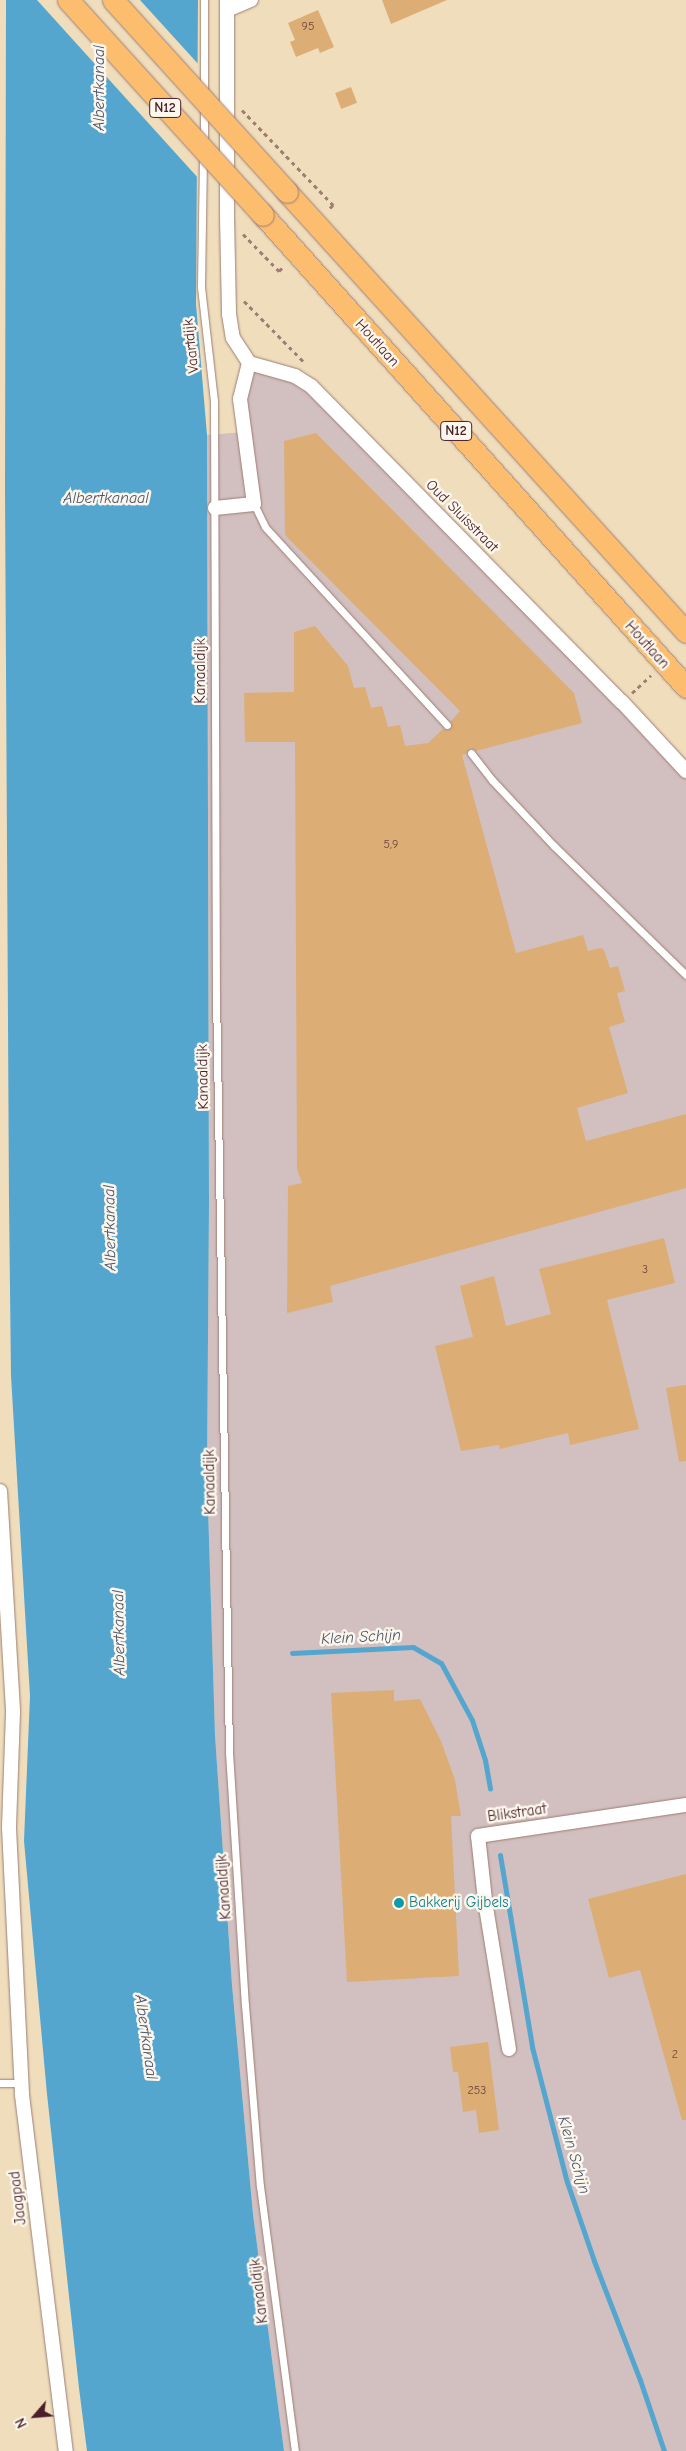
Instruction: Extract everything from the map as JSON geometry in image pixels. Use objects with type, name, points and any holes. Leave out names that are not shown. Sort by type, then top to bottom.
[{"type":"main road","name":"Houtlaan","points":[[68,0],[686,687]]},
{"type":"main road","name":"N12","points":[[113,0],[686,632]]},
{"type":"street","points":[[215,508],[254,504],[240,399],[249,364],[233,338],[228,294],[227,5],[250,0]]},
{"type":"street","name":"Oud Sluisstraat","points":[[249,364],[295,376],[311,386],[622,702],[686,771]]},
{"type":"street","name":"Jaagpad","points":[[0,1491],[13,1712],[9,1828],[22,2083],[66,2451]]},
{"type":"street","name":"Blikstraat","points":[[509,2049],[485,1900],[478,1836],[686,1805]]},
{"type":"lane","name":"Vaartdijk","points":[[204,0],[201,287],[214,401],[215,508]]},
{"type":"lane","points":[[254,504],[264,528],[447,725]]},
{"type":"lane","name":"Kanaaldijk","points":[[215,508],[216,993],[229,1752],[245,2005],[260,2186],[295,2451]]},
{"type":"lane","points":[[471,753],[492,780],[554,846],[686,975]]},
{"type":"lane","points":[[0,2083],[22,2083]]},
{"type":"path","points":[[227,95],[333,206]]},
{"type":"path","points":[[243,234],[279,271],[285,266]]},
{"type":"path","points":[[631,694],[653,673]]},
{"type":"shaded area","points":[[249,363],[295,376],[686,771],[686,2451],[284,2451],[253,2214],[232,1985],[215,1735],[207,1474],[209,1205],[207,435],[245,432]]},
{"type":"water","name":"Albertkanaal","points":[[6,0],[198,0],[196,304],[207,435],[209,1205],[207,1474],[215,1735],[232,1985],[253,2214],[284,2451],[87,2451],[79,2388],[47,2094],[24,1841],[30,1696],[11,1376],[9,1201],[5,490]]},
{"type":"pier","points":[[37,0],[140,0],[200,66],[199,179]]},
{"type":"building","points":[[382,0],[447,0],[391,24]]},
{"type":"building","points":[[318,10],[334,47],[320,53],[318,48],[296,57],[290,42],[295,40],[288,23]]},
{"type":"building","points":[[351,87],[357,103],[341,109],[335,93]]},
{"type":"building","points":[[316,433],[574,693],[582,723],[476,751],[470,748],[466,754],[462,755],[516,953],[583,935],[588,951],[601,948],[604,950],[610,968],[618,966],[625,991],[617,993],[625,1022],[609,1027],[628,1093],[577,1108],[586,1141],[686,1114],[686,1188],[330,1286],[333,1302],[287,1313],[288,1186],[302,1183],[297,1169],[295,742],[245,742],[244,693],[294,692],[294,632],[315,626],[348,666],[354,688],[365,687],[371,708],[382,706],[388,727],[400,725],[405,746],[428,743],[443,729],[451,729],[451,721],[460,711],[285,535],[284,441]]},
{"type":"building","points":[[664,1238],[675,1283],[607,1300],[639,1429],[570,1445],[568,1433],[500,1449],[499,1445],[461,1451],[435,1346],[473,1337],[460,1286],[494,1276],[506,1326],[551,1314],[539,1269]]},
{"type":"building","points":[[686,1385],[686,1461],[679,1462],[666,1388]]},
{"type":"building","name":"Bakkerij Gijbels","points":[[394,1690],[394,1701],[420,1699],[441,1741],[455,1780],[461,1816],[451,1816],[459,1976],[347,1982],[331,1693]]},
{"type":"building","points":[[686,1874],[686,2120],[682,2120],[640,1970],[609,1978],[588,1899]]},
{"type":"building","points":[[488,2042],[499,2130],[479,2133],[476,2110],[463,2112],[458,2072],[453,2072],[450,2047]]},
{"type":"waterway","name":"Klein Schijn","points":[[292,1653],[413,1647],[441,1663],[472,1720],[485,1760],[490,1789]]},
{"type":"waterway","name":"Klein Schijn","points":[[500,1855],[532,2047],[567,2182],[594,2261],[640,2380],[664,2451]]},
{"type":"place","name":"Bakkerij Gijbels","points":[[399,1903]]}]
